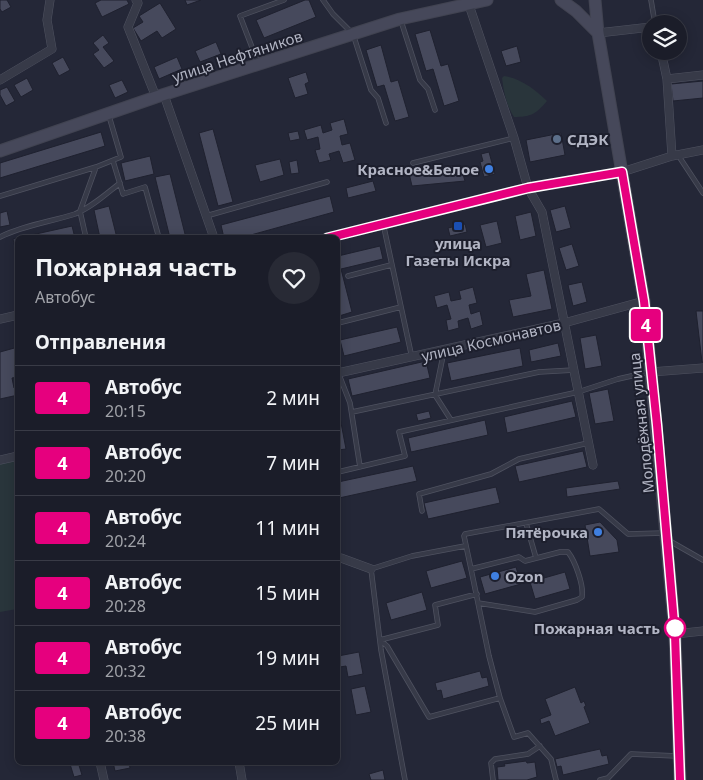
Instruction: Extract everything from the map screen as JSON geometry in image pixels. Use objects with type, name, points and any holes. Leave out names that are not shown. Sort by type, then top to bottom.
[{"type":"street","points":[[0,80],[52,48],[46,20],[50,0]]},
{"type":"street","name":"улица Нефтяников","points":[[0,151],[160,96],[400,19],[487,0]]},
{"type":"street","points":[[561,0],[576,11],[598,33],[642,28]]},
{"type":"street","name":"Молодёжная улица","points":[[595,0],[598,33],[644,301],[652,372],[675,634],[680,780]]},
{"type":"street","points":[[137,1],[128,27],[160,96],[213,235]]},
{"type":"street","points":[[469,5],[514,138],[528,188],[542,212],[592,465]]},
{"type":"street","points":[[663,60],[667,79],[675,156]]},
{"type":"street","points":[[667,79],[703,75]]},
{"type":"street","points":[[339,235],[528,188],[622,172],[675,156],[703,150]]},
{"type":"street","name":"улица Космонавтов","points":[[340,372],[444,351],[564,323],[644,301]]},
{"type":"street","points":[[0,319],[15,316]]},
{"type":"street","points":[[652,372],[703,368]]},
{"type":"street","points":[[0,460],[15,457]]},
{"type":"street","points":[[340,558],[371,569]]},
{"type":"street","points":[[675,634],[703,631]]},
{"type":"street","points":[[101,765],[104,780]]},
{"type":"street","points":[[240,765],[242,780]]},
{"type":"lane","points":[[259,65],[240,16],[284,0]]},
{"type":"lane","points":[[323,0],[333,14],[353,34],[371,90],[378,98],[386,123]]},
{"type":"lane","points":[[651,0],[654,15]]},
{"type":"lane","points":[[400,19],[420,80],[428,89],[435,110]]},
{"type":"lane","points":[[0,196],[96,168],[121,157],[109,114]]},
{"type":"lane","points":[[413,163],[514,138]]},
{"type":"lane","points":[[675,156],[703,193]]},
{"type":"lane","points":[[113,160],[123,194],[144,187],[158,235]]},
{"type":"lane","points":[[85,235],[80,211],[96,168]]},
{"type":"lane","points":[[206,216],[327,182]]},
{"type":"lane","points":[[0,237],[15,230],[80,211],[93,204],[120,183]]},
{"type":"lane","points":[[383,224],[412,358]]},
{"type":"lane","points":[[348,276],[391,265]]},
{"type":"lane","points":[[340,322],[401,307]]},
{"type":"lane","points":[[444,351],[435,395],[451,420]]},
{"type":"lane","points":[[352,412],[539,372],[574,370]]},
{"type":"lane","points":[[340,472],[405,456],[399,432],[578,392],[618,379],[652,372]]},
{"type":"lane","points":[[340,377],[350,403],[360,467]]},
{"type":"lane","points":[[422,511],[419,494],[490,474],[518,459],[588,443]]},
{"type":"lane","points":[[556,780],[551,759],[528,733],[514,737],[500,698],[489,656],[465,534],[599,509],[628,534],[667,536],[703,560]]},
{"type":"lane","points":[[526,523],[536,558]]},
{"type":"lane","points":[[405,780],[381,650],[371,569],[412,556],[466,546]]},
{"type":"lane","points":[[471,569],[519,557],[525,561],[560,552],[568,552],[572,558],[583,591],[582,597],[536,612],[478,603]]},
{"type":"lane","points":[[380,640],[438,625],[435,605],[477,594]]},
{"type":"lane","points":[[380,640],[387,646],[429,717],[500,698]]},
{"type":"lane","points":[[493,780],[491,763],[495,759],[528,754],[540,746]]},
{"type":"lane","points":[[600,780],[608,778],[631,754],[679,756]]},
{"type":"shaded area","points":[[504,76],[516,79],[527,85],[547,101],[533,114],[514,117],[505,94],[502,78]]},
{"type":"shaded area","points":[[15,459],[15,609],[0,612],[0,462]]},
{"type":"building","points":[[0,0],[7,0],[11,7],[2,12]]},
{"type":"building","points":[[101,0],[127,0],[129,4],[102,17],[95,3]]},
{"type":"building","points":[[185,0],[201,0],[187,5]]},
{"type":"building","points":[[309,0],[316,17],[264,38],[256,20]]},
{"type":"building","points":[[160,3],[176,29],[162,38],[157,31],[141,41],[133,28],[143,22],[139,16]]},
{"type":"building","points":[[430,30],[441,66],[448,64],[459,101],[444,106],[433,69],[426,71],[415,34]]},
{"type":"building","points":[[103,35],[109,43],[103,47],[114,61],[104,68],[93,54],[99,50],[93,43]]},
{"type":"building","points":[[216,42],[221,54],[200,62],[195,51]]},
{"type":"building","points":[[381,45],[391,82],[398,80],[409,117],[395,121],[384,85],[377,87],[366,50]]},
{"type":"building","points":[[517,46],[521,62],[506,66],[501,51]]},
{"type":"building","points":[[63,57],[70,70],[59,76],[52,63]]},
{"type":"building","points":[[177,57],[182,69],[159,79],[154,67]]},
{"type":"building","points":[[306,72],[309,82],[305,84],[308,94],[295,98],[288,78]]},
{"type":"building","points":[[27,78],[33,90],[21,97],[14,85]]},
{"type":"building","points":[[122,80],[128,92],[115,98],[109,85]]},
{"type":"building","points":[[703,81],[703,98],[673,101],[671,84]]},
{"type":"building","points":[[7,87],[15,101],[6,106],[0,95],[0,90]]},
{"type":"building","points":[[344,119],[348,134],[340,136],[342,145],[350,143],[355,160],[343,163],[339,151],[329,154],[331,160],[319,163],[315,150],[320,149],[318,137],[307,140],[304,130],[321,125],[323,133],[332,130],[330,123]]},
{"type":"building","points":[[213,129],[233,202],[218,206],[199,133]]},
{"type":"building","points":[[298,131],[300,139],[290,141],[288,133]]},
{"type":"building","points":[[101,132],[105,146],[0,178],[0,163]]},
{"type":"building","points":[[561,133],[565,155],[530,162],[526,140]]},
{"type":"building","points":[[489,152],[495,174],[484,177],[480,162],[483,161],[481,154]]},
{"type":"building","points":[[150,156],[154,174],[125,181],[121,163]]},
{"type":"building","points":[[280,159],[284,175],[260,182],[255,165]]},
{"type":"building","points":[[297,160],[299,173],[291,174],[289,162]]},
{"type":"building","points":[[460,165],[465,181],[412,186],[408,169]]},
{"type":"building","points":[[170,174],[185,235],[169,235],[155,177]]},
{"type":"building","points":[[373,181],[376,191],[348,198],[346,188]]},
{"type":"building","points":[[330,196],[334,212],[251,235],[223,235],[221,225]]},
{"type":"building","points":[[109,206],[116,235],[99,235],[94,210]]},
{"type":"building","points":[[565,206],[571,228],[556,232],[550,210]]},
{"type":"building","points":[[7,211],[10,225],[0,227],[0,213]]},
{"type":"building","points":[[531,212],[536,236],[520,240],[515,216]]},
{"type":"building","points":[[497,221],[502,243],[486,247],[480,225]]},
{"type":"building","points":[[465,224],[467,232],[450,236],[448,228]]},
{"type":"building","points":[[72,226],[74,235],[32,235]]},
{"type":"building","points":[[572,244],[579,266],[566,270],[559,248]]},
{"type":"building","points":[[380,246],[383,259],[341,269],[352,312],[340,316],[340,256]]},
{"type":"building","points":[[544,270],[552,309],[513,317],[509,300],[531,296],[526,274]]},
{"type":"building","points":[[582,282],[587,302],[573,306],[568,285]]},
{"type":"building","points":[[473,287],[477,303],[469,305],[471,314],[480,311],[483,325],[471,329],[468,318],[458,321],[459,328],[448,331],[446,320],[451,319],[447,305],[437,308],[434,296],[449,292],[451,301],[461,299],[459,291]]},
{"type":"building","points":[[696,311],[703,311],[703,362],[702,362]]},
{"type":"building","points":[[397,327],[401,342],[344,356],[340,340]]},
{"type":"building","points":[[596,335],[602,366],[585,369],[580,338]]},
{"type":"building","points":[[558,343],[561,356],[531,362],[529,350]]},
{"type":"building","points":[[15,348],[15,378],[12,378],[15,396],[0,399],[0,352]]},
{"type":"building","points":[[520,348],[523,366],[451,381],[447,363]]},
{"type":"building","points":[[426,361],[430,378],[352,396],[348,379]]},
{"type":"building","points":[[608,389],[614,421],[595,424],[589,393]]},
{"type":"building","points":[[572,401],[576,417],[507,433],[504,417]]},
{"type":"building","points":[[429,411],[431,418],[418,421],[416,414]]},
{"type":"building","points":[[340,418],[346,449],[340,450]]},
{"type":"building","points":[[485,420],[488,435],[411,452],[408,438]]},
{"type":"building","points":[[583,451],[587,467],[519,482],[515,466]]},
{"type":"building","points":[[413,466],[417,481],[340,498],[340,482]]},
{"type":"building","points":[[618,481],[620,489],[567,497],[566,488]]},
{"type":"building","points":[[496,487],[500,503],[428,519],[424,503]]},
{"type":"building","name":"Пятёрочка","points":[[600,522],[617,540],[619,552],[590,556],[585,525]]},
{"type":"building","points":[[462,561],[467,578],[431,588],[426,571]]},
{"type":"building","points":[[516,567],[521,584],[485,594],[480,577]]},
{"type":"building","points":[[565,572],[570,589],[535,599],[530,582]]},
{"type":"building","points":[[422,592],[427,610],[391,620],[386,603]]},
{"type":"building","points":[[359,652],[363,674],[348,677],[346,666],[340,667],[340,656]]},
{"type":"building","points":[[480,671],[482,678],[487,677],[489,686],[443,699],[441,690],[437,691],[435,683]]},
{"type":"building","points":[[365,686],[371,712],[356,715],[351,689]]},
{"type":"building","points":[[575,687],[581,703],[584,701],[586,706],[584,707],[590,723],[555,736],[549,721],[541,724],[540,719],[551,715],[545,699]]},
{"type":"building","points":[[600,749],[602,756],[607,755],[609,764],[563,775],[561,766],[557,767],[555,759]]},
{"type":"building","points":[[526,761],[527,763],[535,762],[537,777],[527,780],[498,780],[497,767],[505,766],[504,764]]},
{"type":"building","points":[[70,765],[79,765],[82,775],[74,777]]},
{"type":"building","points":[[114,765],[130,765],[130,768],[115,771]]},
{"type":"building","points":[[383,770],[385,780],[371,780],[369,774]]},
{"type":"bus line","name":"4","points":[[339,235],[528,188],[622,172],[644,301],[652,372],[675,634],[680,780]]},
{"type":"place","name":"СДЭК","points":[[557,139]]},
{"type":"place","name":"Красное&Белое","points":[[489,169]]},
{"type":"place","name":"улица Газеты Искра","points":[[458,226]]},
{"type":"place","name":"Пятёрочка","points":[[598,532]]},
{"type":"place","name":"Ozon","points":[[495,576]]},
{"type":"place","name":"Пожарная часть","points":[[675,628]]}]
